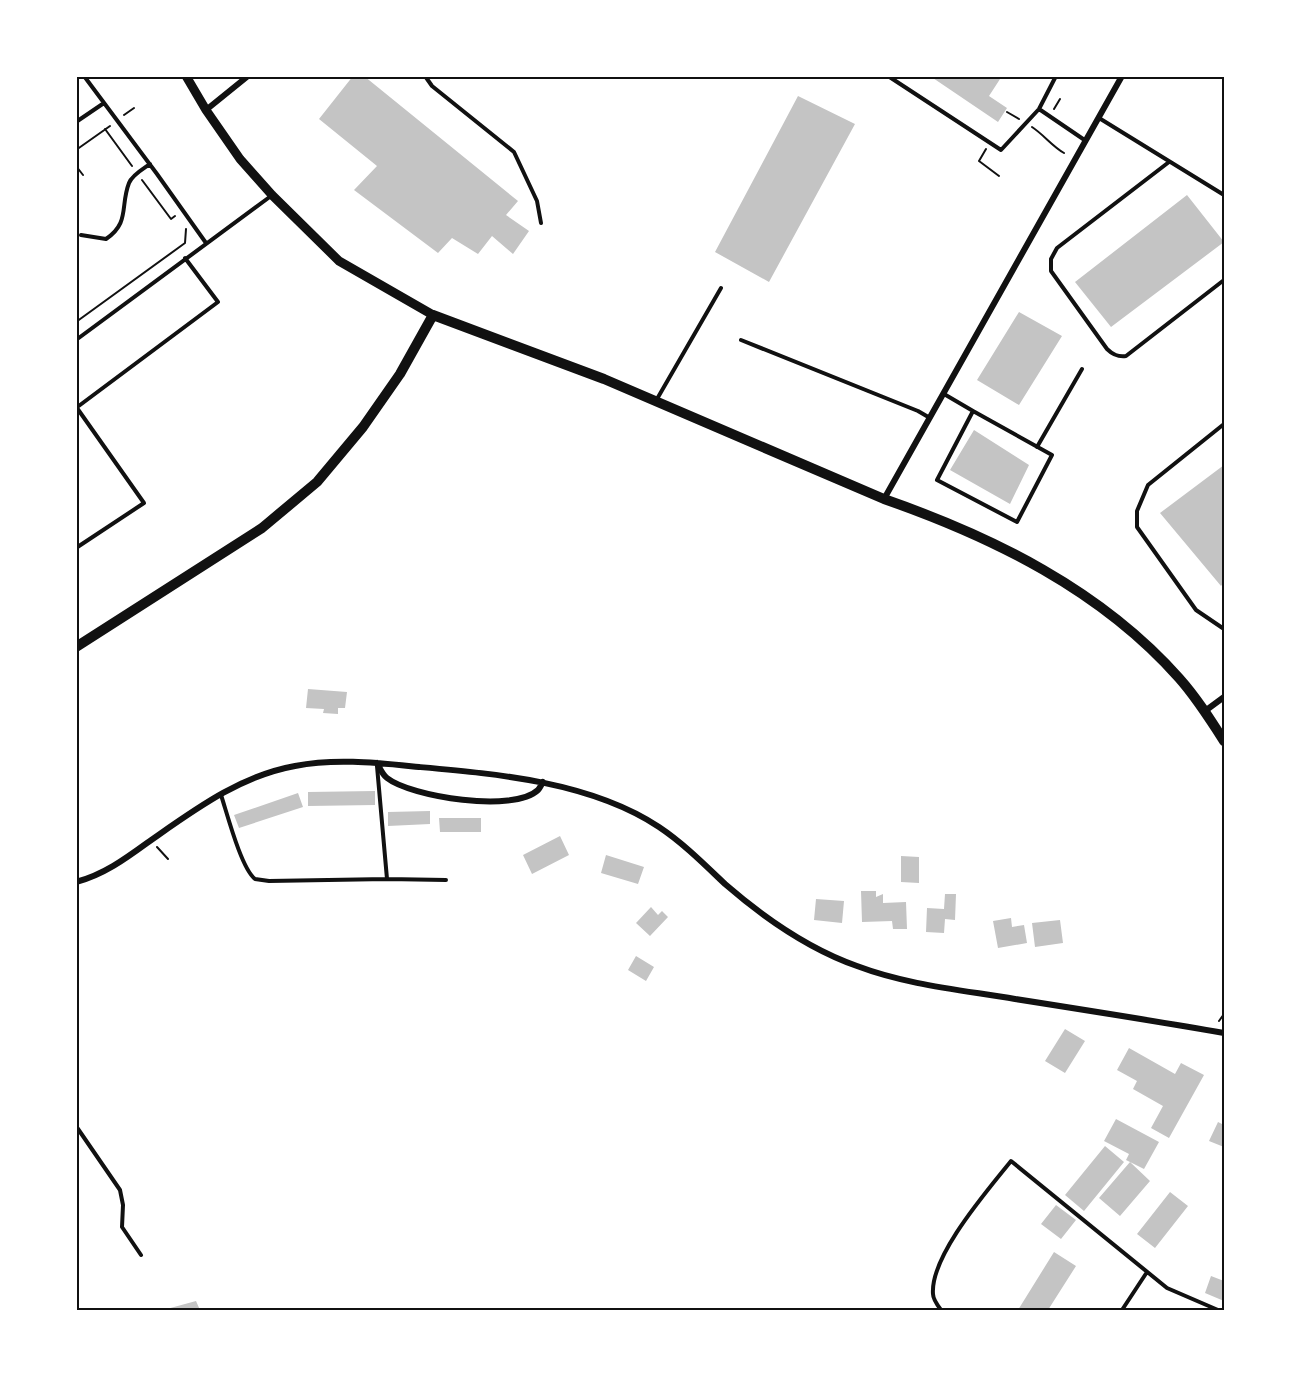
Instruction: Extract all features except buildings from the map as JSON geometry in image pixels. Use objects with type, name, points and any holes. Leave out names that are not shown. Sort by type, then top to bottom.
[{"type":"main road","points":[[76,647],[262,528],[317,482],[363,427],[400,374],[433,315],[604,379],[884,499],[930,515],[1034,563],[1113,616],[1146,644],[1179,678],[1205,711],[1224,741]]},
{"type":"street","points":[[186,76],[240,159],[272,195],[339,261],[433,315]]},
{"type":"street","points":[[206,110],[248,76]]},
{"type":"street","points":[[884,499],[1122,76]]},
{"type":"street","points":[[1205,711],[1224,697]]},
{"type":"street","points":[[76,882],[101,873],[221,794],[261,775],[293,766],[322,762],[377,763],[510,776],[543,782],[603,800],[657,825],[675,838],[727,886],[780,925],[809,944],[856,966],[919,984],[1224,1033]]},
{"type":"street","points":[[377,763],[388,779],[400,785],[443,798],[476,802],[515,799],[538,791],[543,782]]},
{"type":"lane","points":[[84,76],[206,243]]},
{"type":"lane","points":[[90,85],[92,76]]},
{"type":"lane","points":[[424,76],[432,86],[514,152],[537,201],[541,224]]},
{"type":"lane","points":[[888,76],[1001,150],[1039,109],[1056,76]]},
{"type":"lane","points":[[76,123],[104,103]]},
{"type":"lane","points":[[1039,109],[1087,141]]},
{"type":"lane","points":[[1099,118],[1224,195]]},
{"type":"lane","points":[[1169,162],[1057,248],[1051,259],[1051,271],[1107,349],[1112,354],[1122,356],[1126,356],[1224,280]]},
{"type":"lane","points":[[81,235],[106,239],[116,233],[123,219],[129,182],[150,164]]},
{"type":"lane","points":[[76,340],[272,195]]},
{"type":"lane","points":[[76,548],[144,503],[77,408],[218,302],[185,258]]},
{"type":"lane","points":[[656,401],[721,288]]},
{"type":"lane","points":[[741,340],[918,411],[930,418]]},
{"type":"lane","points":[[1037,447],[1082,369]]},
{"type":"lane","points":[[943,394],[1052,455],[1017,522],[937,480],[973,411]]},
{"type":"lane","points":[[1224,424],[1148,485],[1137,512],[1137,527],[1196,610],[1224,629]]},
{"type":"lane","points":[[377,763],[387,879]]},
{"type":"lane","points":[[221,794],[247,870],[255,879],[269,881],[446,880]]},
{"type":"lane","points":[[76,1126],[120,1190],[123,1205],[122,1227],[141,1255]]},
{"type":"lane","points":[[941,1311],[933,1295],[934,1281],[943,1258],[968,1216],[1011,1161],[1167,1288],[1218,1311]]},
{"type":"lane","points":[[1122,1311],[1147,1272]]},
{"type":"path","points":[[76,150],[134,108]]},
{"type":"path","points":[[1007,112],[1044,134],[1053,147],[1064,153]]},
{"type":"path","points":[[76,322],[185,243],[186,229],[176,216],[171,219],[105,129]]},
{"type":"path","points":[[990,143],[979,161],[999,176]]},
{"type":"path","points":[[76,166],[82,174]]},
{"type":"path","points":[[152,839],[168,859]]}]
